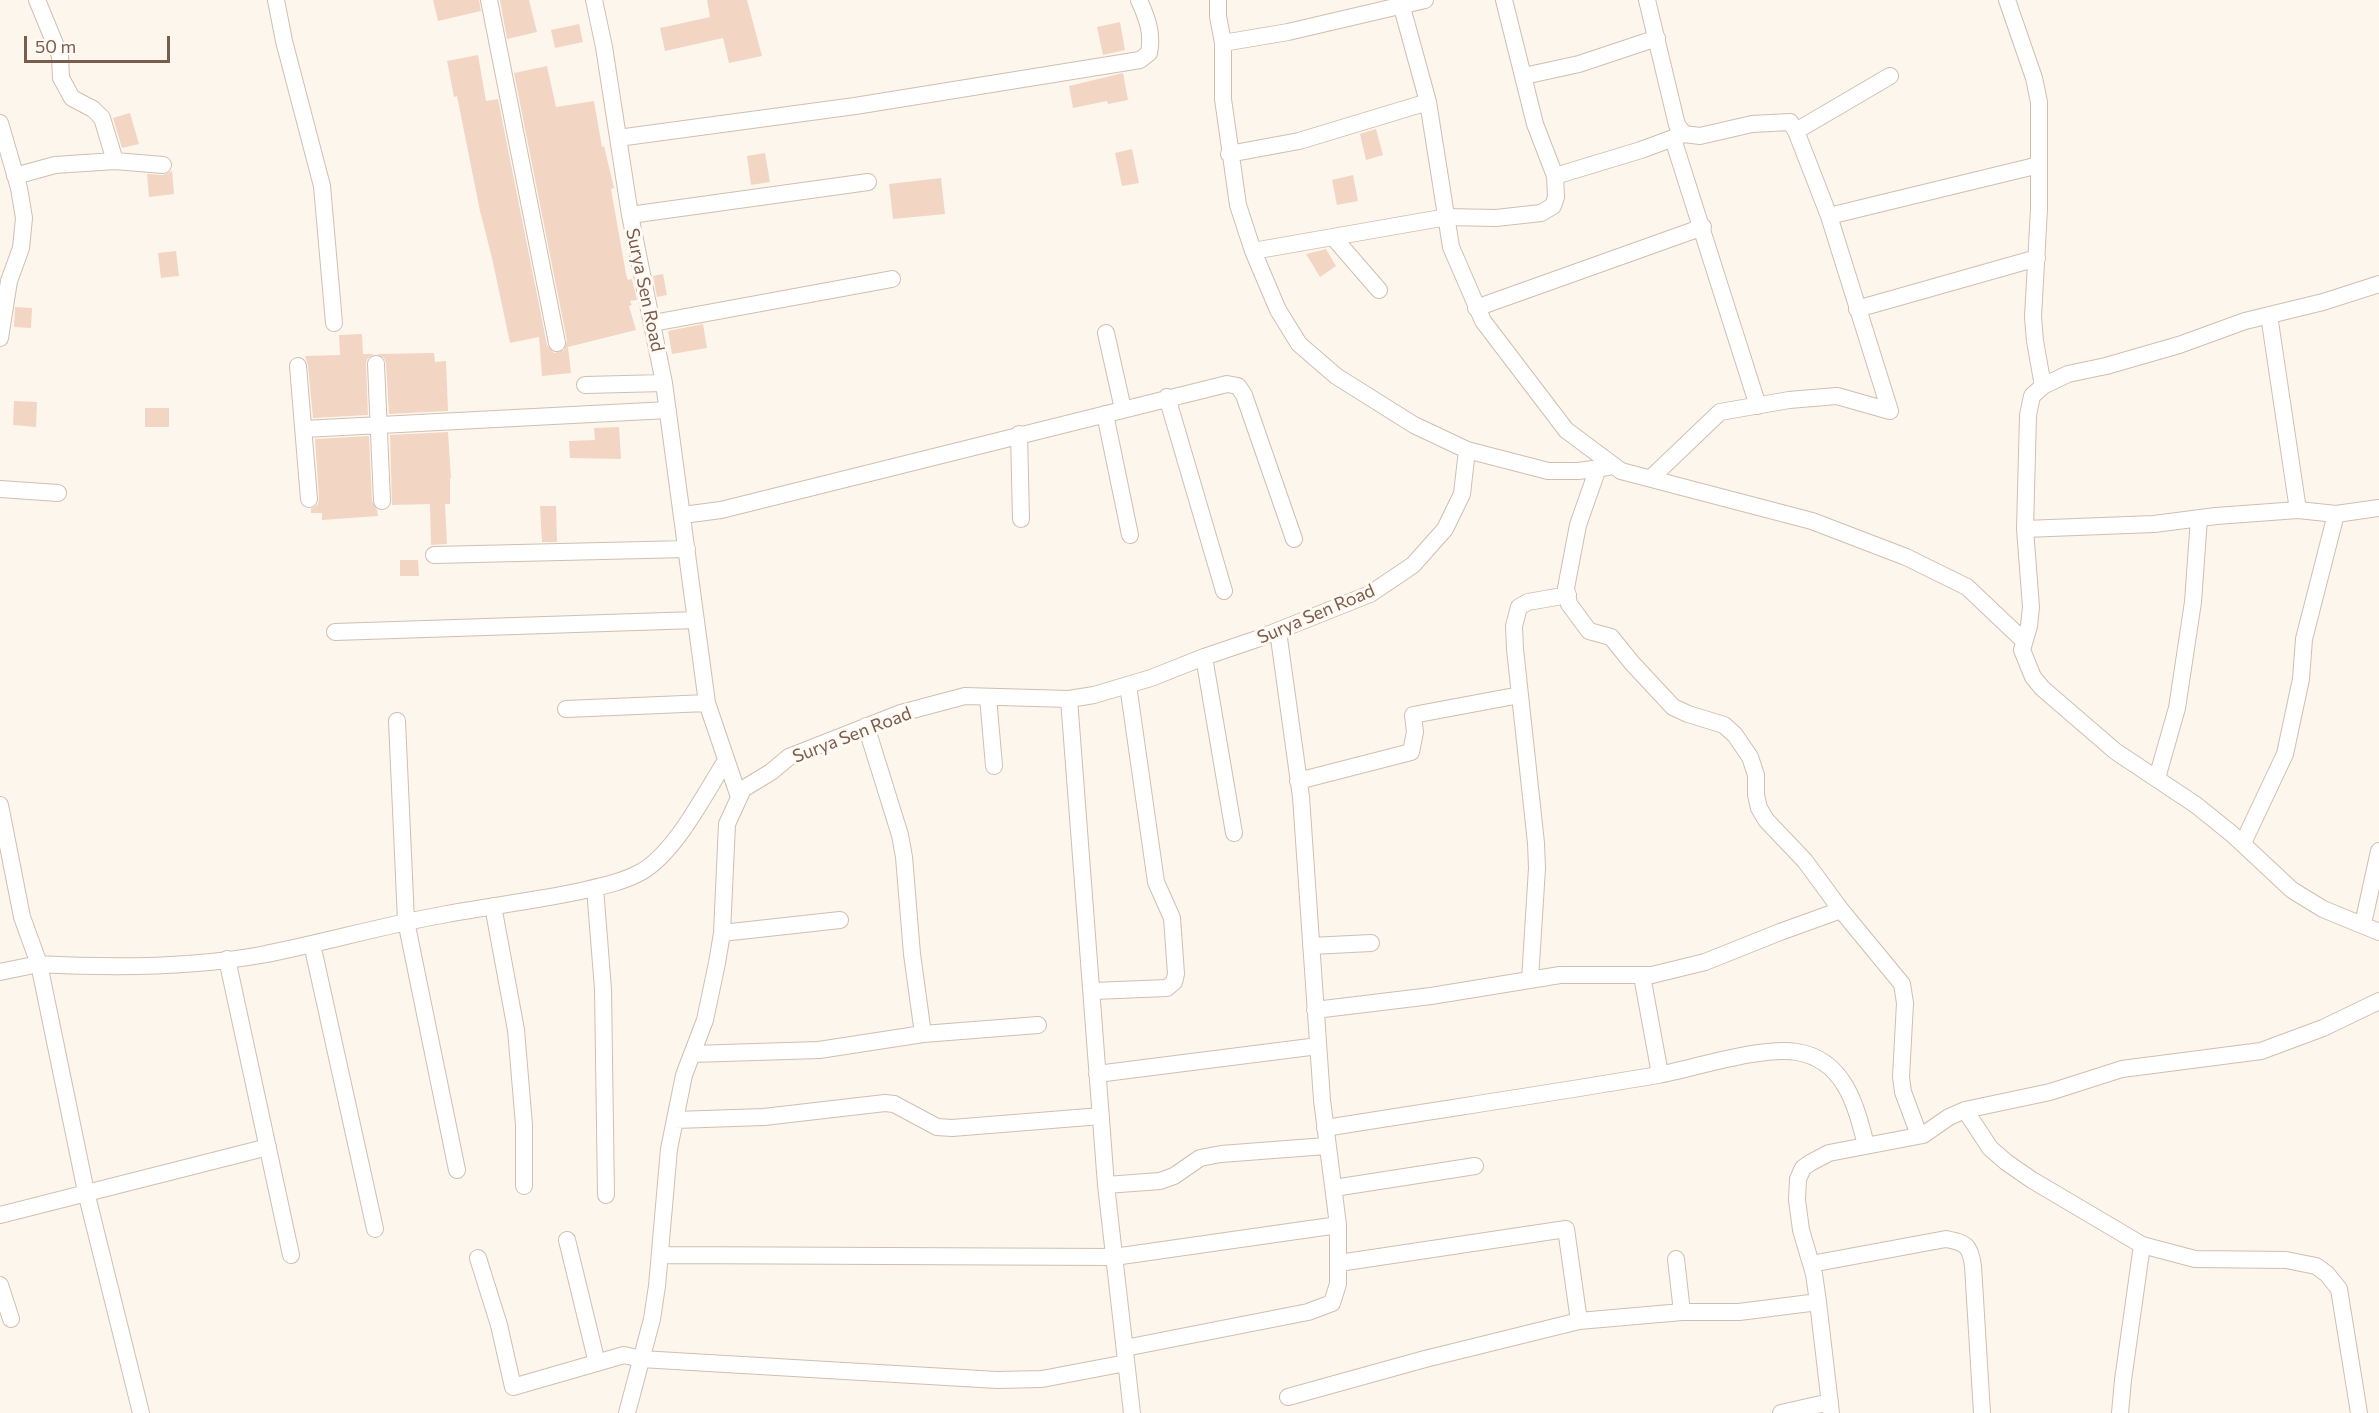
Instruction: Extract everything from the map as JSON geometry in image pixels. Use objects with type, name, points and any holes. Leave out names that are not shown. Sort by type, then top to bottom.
[{"type":"street","points":[[37,0],[60,56],[61,78],[72,98],[93,109],[102,118],[115,161]]},
{"type":"street","points":[[276,0],[284,41],[322,186],[334,323]]},
{"type":"street","points":[[489,0],[557,343]]},
{"type":"street","name":"Surya Sen Road","points":[[594,0],[604,47],[630,214],[664,383],[707,703],[725,762],[739,797]]},
{"type":"street","points":[[618,138],[855,106],[1140,60],[1149,52],[1152,39],[1139,0]]},
{"type":"street","points":[[1218,0],[1222,43],[1223,99],[1230,154],[1238,205],[1253,251],[1278,310],[1299,344],[1346,382],[1414,425],[1467,450],[1548,471],[1606,467],[1812,521],[1906,557],[1967,587],[2024,641]]},
{"type":"street","points":[[1222,43],[1288,32],[1400,3],[1425,0]]},
{"type":"street","points":[[1253,251],[1447,217],[1496,218],[1541,213],[1553,206],[1556,197],[1555,176],[1535,123],[1504,0]]},
{"type":"street","points":[[1647,0],[1703,227],[1758,406]]},
{"type":"street","points":[[2007,0],[2034,78],[2039,102],[2037,258],[2033,317],[2043,386]]},
{"type":"street","points":[[1400,3],[1428,102],[1451,247],[1476,308],[1566,430],[1606,467]]},
{"type":"street","points":[[1524,76],[1579,64],[1657,38]]},
{"type":"street","points":[[1796,131],[1890,76]]},
{"type":"street","points":[[1230,154],[1299,141],[1428,102]]},
{"type":"street","points":[[1555,176],[1679,136],[1700,136],[1752,124],[1790,122],[1796,131],[1829,216],[1890,411],[1837,396],[1789,400],[1720,412],[1651,478]]},
{"type":"street","points":[[0,123],[24,218],[21,248],[4,292],[0,338]]},
{"type":"street","points":[[15,176],[55,165],[115,161],[163,165]]},
{"type":"street","points":[[1829,216],[2039,165]]},
{"type":"street","points":[[630,214],[868,182]]},
{"type":"street","points":[[1476,308],[1703,227]]},
{"type":"street","points":[[1333,237],[1379,290]]},
{"type":"street","points":[[1857,309],[2037,258]]},
{"type":"street","points":[[653,323],[892,279]]},
{"type":"street","points":[[2379,284],[2323,302],[2245,321],[2179,345],[2106,366],[2068,374],[2043,386],[2032,396],[2028,415],[2025,529],[2031,607],[2029,626],[2022,650],[2027,664],[2042,688],[2115,751],[2196,805],[2242,843],[2292,890],[2323,909],[2379,932]]},
{"type":"street","points":[[2268,315],[2298,510]]},
{"type":"street","points":[[1106,333],[1123,409]]},
{"type":"street","points":[[376,364],[382,501]]},
{"type":"street","points":[[298,366],[309,499]]},
{"type":"street","points":[[585,385],[664,383]]},
{"type":"street","points":[[683,515],[721,510],[1167,397],[1227,384],[1238,386],[1244,394],[1294,539]]},
{"type":"street","points":[[1167,397],[1224,591]]},
{"type":"street","points":[[304,429],[379,423],[668,410]]},
{"type":"street","points":[[1105,414],[1130,535]]},
{"type":"street","points":[[1019,434],[1021,519]]},
{"type":"street","name":"Surya Sen Road","points":[[739,797],[743,789],[771,772],[789,757],[901,714],[965,696],[1070,699],[1094,695],[1151,678],[1370,594],[1413,565],[1445,529],[1462,494],[1467,450]]},
{"type":"street","points":[[1606,467],[1578,525],[1566,588],[1569,604],[1589,631],[1611,637],[1673,706],[1688,714],[1724,725],[1735,735],[1750,757],[1756,775],[1756,795],[1766,820],[1804,861],[1902,984],[1905,1003],[1901,1077],[1919,1135]]},
{"type":"street","points":[[0,489],[58,493]]},
{"type":"street","points":[[2025,529],[2154,524],[2298,510],[2336,514],[2379,508]]},
{"type":"street","points":[[2242,843],[2285,754],[2301,679],[2304,639],[2336,514]]},
{"type":"street","points":[[2157,778],[2177,708],[2193,602],[2199,518]]},
{"type":"street","points":[[434,555],[687,549]]},
{"type":"street","points":[[1530,980],[1537,868],[1514,626],[1519,607],[1528,602],[1568,595]]},
{"type":"street","points":[[335,632],[696,620]]},
{"type":"street","points":[[478,1258],[499,1324],[513,1388],[624,1355],[641,1359],[1014,1380],[1042,1379],[1125,1355],[1308,1312],[1332,1303],[1338,1284],[1338,1225],[1324,1128],[1298,781],[1278,631]]},
{"type":"street","points":[[1204,657],[1234,833]]},
{"type":"street","points":[[1093,991],[1167,988],[1174,982],[1176,974],[1173,918],[1156,882],[1128,685]]},
{"type":"street","points":[[1298,781],[1411,752],[1415,732],[1413,715],[1520,695]]},
{"type":"street","points":[[988,697],[994,766]]},
{"type":"street","points":[[1070,699],[1106,1185],[1132,1413]]},
{"type":"street","points":[[566,709],[707,703]]},
{"type":"street","points":[[397,721],[406,921],[457,1170]]},
{"type":"street","points":[[866,726],[904,857],[912,954],[923,1034]]},
{"type":"street","points":[[0,972],[39,964],[89,967],[227,960],[312,944],[406,921],[533,901],[618,882],[640,872],[661,858],[725,762]]},
{"type":"street","points":[[627,1413],[652,1319],[669,1149],[684,1074],[705,1020],[722,933],[727,824],[739,797]]},
{"type":"street","points":[[0,805],[22,918],[39,964],[86,1192],[141,1413]]},
{"type":"street","points":[[2363,924],[2379,851]]},
{"type":"street","points":[[595,888],[603,989],[606,1195]]},
{"type":"street","points":[[493,906],[516,1030],[524,1125],[524,1185]]},
{"type":"street","points":[[1315,1010],[1431,996],[1560,975],[1642,976],[1682,969],[1841,910]]},
{"type":"street","points":[[722,933],[840,920]]},
{"type":"street","points":[[1311,946],[1371,943]]},
{"type":"street","points":[[312,944],[375,1229]]},
{"type":"street","points":[[227,960],[291,1255]]},
{"type":"street","points":[[1642,976],[1660,1074]]},
{"type":"street","points":[[1781,1413],[1830,1407],[1818,1302],[1799,1216],[1797,1188],[1803,1168],[1822,1155],[1928,1133],[1949,1117],[1965,1110],[2050,1092],[2122,1069],[2261,1051],[2323,1028],[2379,1001]]},
{"type":"street","points":[[692,1054],[819,1050],[923,1034],[1038,1025]]},
{"type":"street","points":[[1097,1074],[1318,1046]]},
{"type":"street","points":[[1324,1128],[1660,1074],[1748,1056],[1798,1052],[1819,1060],[1844,1084],[1854,1103],[1866,1145]]},
{"type":"street","points":[[675,1120],[764,1117],[885,1103],[894,1104],[937,1127],[952,1128],[1101,1116]]},
{"type":"street","points":[[1965,1110],[1990,1148],[2006,1162],[2032,1180],[2142,1245],[2195,1258],[2286,1260],[2316,1266],[2327,1274],[2339,1289],[2359,1413]]},
{"type":"street","points":[[1106,1185],[1160,1181],[1174,1176],[1200,1158],[1221,1154],[1326,1146]]},
{"type":"street","points":[[0,1215],[268,1147]]},
{"type":"street","points":[[1334,1188],[1475,1166]]},
{"type":"street","points":[[660,1255],[1114,1257],[1338,1225]]},
{"type":"street","points":[[1339,1263],[1566,1229],[1579,1322]]},
{"type":"street","points":[[1811,1264],[1946,1239],[1963,1243],[1971,1253],[1974,1266],[1982,1413]]},
{"type":"street","points":[[567,1240],[597,1363]]},
{"type":"street","points":[[2120,1413],[2122,1380],[2142,1245]]},
{"type":"street","points":[[1676,1259],[1682,1312]]},
{"type":"street","points":[[0,1284],[11,1319]]},
{"type":"street","points":[[1288,1397],[1425,1359],[1579,1322],[1682,1312],[1739,1312],[1818,1302]]},
{"type":"building","points":[[433,0],[479,0],[481,11],[438,21]]},
{"type":"building","points":[[500,0],[529,0],[537,32],[507,39]]},
{"type":"building","points":[[707,0],[747,0],[762,56],[729,63],[723,38],[665,51],[660,28],[710,17]]},
{"type":"building","points":[[1120,22],[1125,50],[1103,55],[1097,27]]},
{"type":"building","points":[[579,24],[583,42],[555,48],[551,30]]},
{"type":"building","points":[[478,55],[486,101],[498,99],[547,345],[554,353],[564,350],[567,341],[514,73],[547,66],[556,107],[594,101],[602,147],[604,146],[614,188],[611,189],[626,274],[628,280],[632,279],[637,300],[630,301],[632,305],[629,306],[636,330],[568,347],[571,373],[542,376],[539,337],[510,343],[457,96],[454,97],[447,61]]},
{"type":"building","points":[[1123,73],[1128,100],[1108,104],[1107,101],[1073,108],[1069,86]]},
{"type":"building","points":[[130,113],[139,144],[122,148],[113,118]]},
{"type":"building","points":[[1376,129],[1383,155],[1366,160],[1360,134]]},
{"type":"building","points":[[1132,149],[1139,183],[1122,186],[1115,153]]},
{"type":"building","points":[[765,153],[770,182],[751,185],[747,156]]},
{"type":"building","points":[[172,171],[174,194],[149,197],[147,174],[163,175]]},
{"type":"building","points":[[1353,175],[1358,201],[1337,205],[1332,180]]},
{"type":"building","points":[[941,178],[945,214],[893,219],[889,184]]},
{"type":"building","points":[[1326,249],[1336,266],[1320,277],[1306,254]]},
{"type":"building","points":[[176,251],[179,276],[161,278],[158,253]]},
{"type":"building","points":[[663,274],[667,295],[657,297],[653,276]]},
{"type":"building","points":[[15,307],[32,308],[31,328],[14,327]]},
{"type":"building","points":[[703,324],[707,348],[672,354],[668,331]]},
{"type":"building","points":[[362,334],[363,354],[374,354],[367,359],[366,364],[368,415],[313,418],[308,365],[305,356],[340,355],[339,335]]},
{"type":"building","points":[[434,353],[435,362],[446,361],[448,411],[389,414],[386,363],[384,358],[377,354]]},
{"type":"building","points":[[14,401],[37,402],[36,427],[13,425]]},
{"type":"building","points":[[145,408],[169,408],[169,427],[145,427]]},
{"type":"building","points":[[619,427],[621,459],[570,458],[569,441],[595,440],[594,428]]},
{"type":"building","points":[[448,432],[451,478],[450,504],[445,504],[447,544],[431,545],[430,504],[392,505],[390,435]]},
{"type":"building","points":[[369,436],[372,501],[378,516],[322,520],[322,513],[311,513],[311,509],[318,504],[319,498],[315,439]]},
{"type":"building","points":[[540,506],[556,506],[557,542],[542,542]]},
{"type":"building","points":[[400,560],[418,560],[419,576],[400,576]]}]
